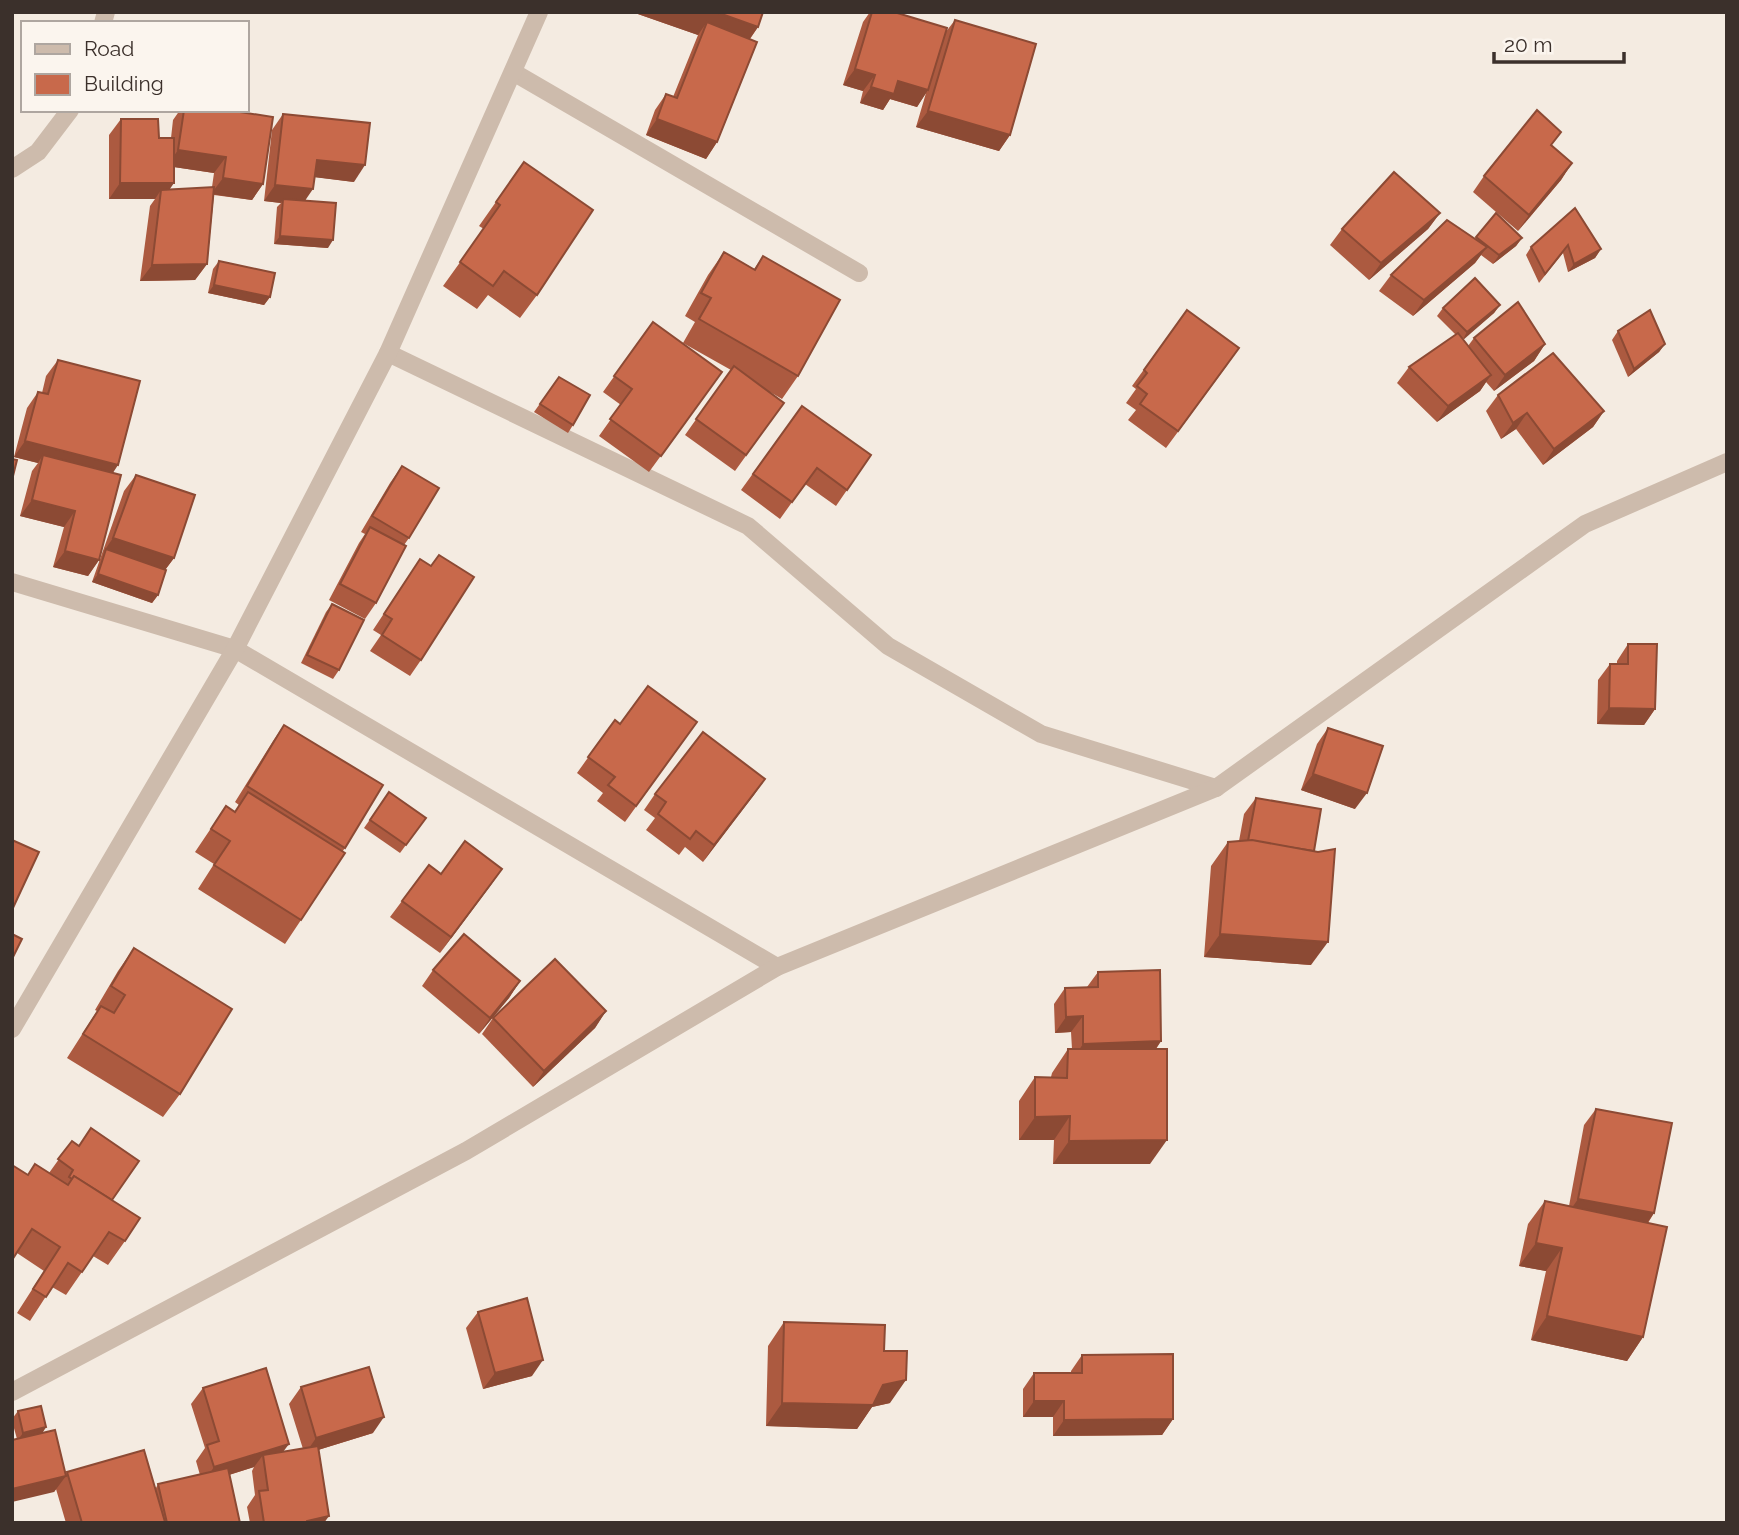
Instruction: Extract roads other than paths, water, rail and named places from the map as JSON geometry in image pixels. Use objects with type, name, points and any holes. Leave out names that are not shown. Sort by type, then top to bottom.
[{"type":"street","points":[[12,1030],[235,649],[388,353],[539,12]]},
{"type":"street","points":[[513,72],[859,273]]},
{"type":"street","points":[[12,169],[38,152],[68,112]]},
{"type":"street","points":[[388,353],[748,526],[888,646],[1041,734],[1216,788]]},
{"type":"street","points":[[12,1392],[466,1151],[777,967],[1216,788],[1586,524],[1727,462]]},
{"type":"street","points":[[12,582],[235,649],[777,967]]}]
